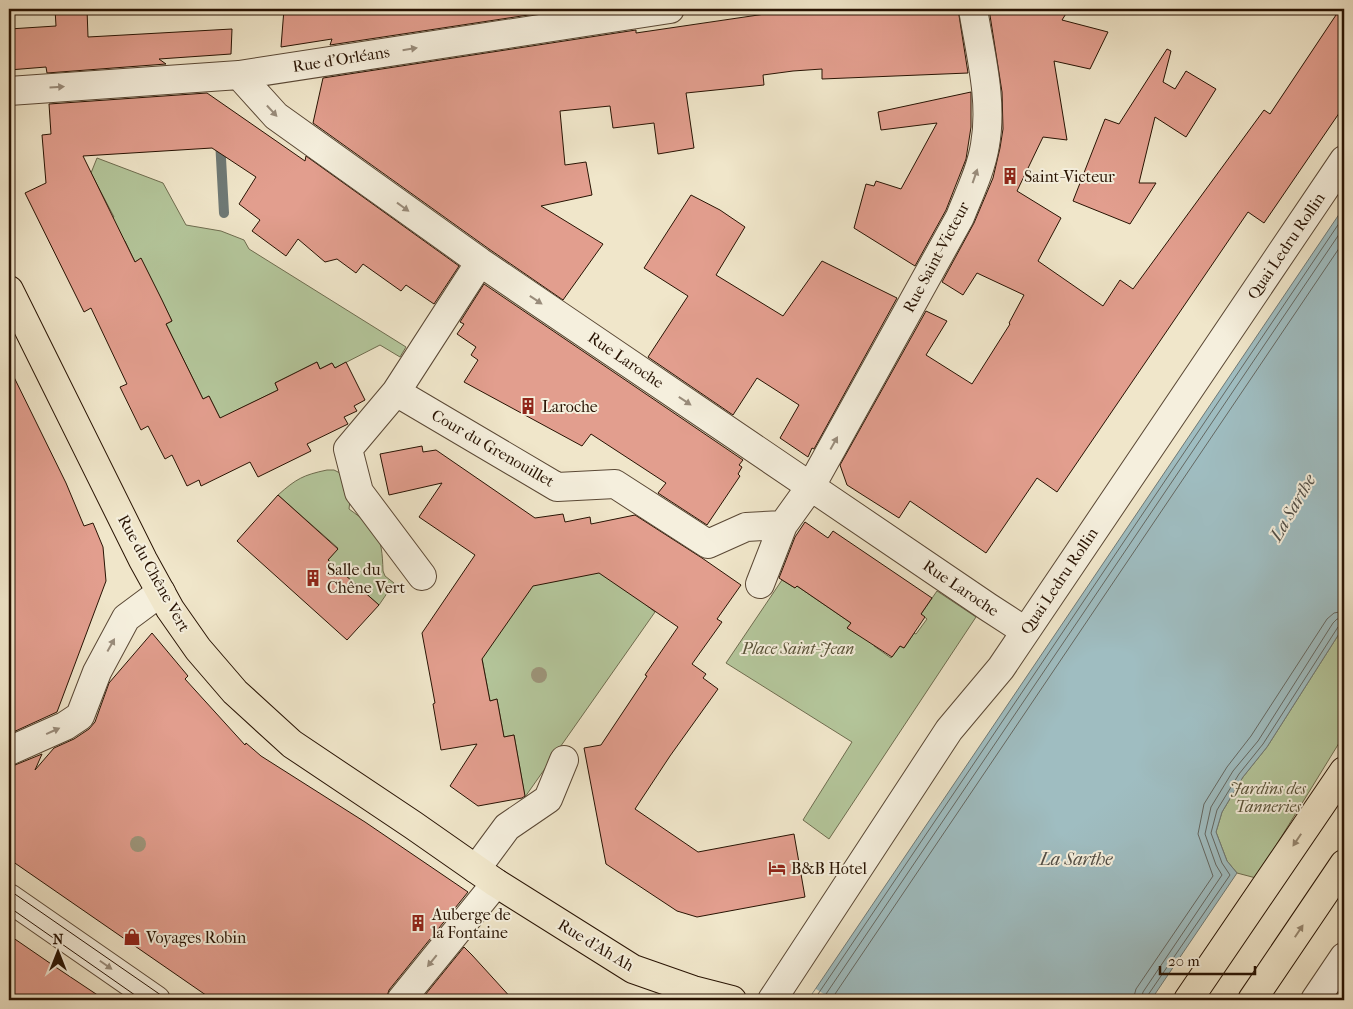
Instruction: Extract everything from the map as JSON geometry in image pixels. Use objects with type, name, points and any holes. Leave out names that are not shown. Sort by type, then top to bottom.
[{"type":"main road","name":"Rue du Chêne Vert","points":[[9,290],[143,560],[170,609],[198,649],[235,692],[292,744],[486,876]]},
{"type":"main road","points":[[1188,1000],[1344,771]]},
{"type":"main road","points":[[1252,1000],[1344,864]]},
{"type":"main road","name":"Rue d'Ah Ah","points":[[486,876],[633,969],[693,990],[732,1000]]},
{"type":"street","name":"Rue d'Orléans","points":[[9,90],[239,75],[670,9]]},
{"type":"street","name":"Rue Saint-Victeur","points":[[760,584],[783,525],[811,486],[960,217],[975,177],[985,145],[988,99],[973,9]]},
{"type":"street","name":"Rue Laroche","points":[[239,75],[276,116],[480,262],[988,608],[1025,631]]},
{"type":"street","name":"Quai Ledru Rollin","points":[[772,1000],[949,730],[1001,668],[1344,160]]},
{"type":"street","points":[[422,576],[359,492],[348,449],[396,392],[480,262]]},
{"type":"street","name":"Cour du Grenouillet","points":[[396,392],[557,487],[615,484],[708,544],[746,528],[783,525]]},
{"type":"street","points":[[9,751],[65,726],[80,716],[97,672],[126,618],[161,592]]},
{"type":"street","points":[[401,1000],[486,876],[507,827],[548,799],[564,760]]},
{"type":"street","points":[[9,898],[156,1000]]},
{"type":"street","points":[[1315,1000],[1344,957]]},
{"type":"green space","points":[[97,158],[163,183],[186,225],[221,231],[244,240],[249,249],[406,347],[400,357],[380,345],[335,368],[332,363],[320,369],[317,362],[275,383],[278,390],[237,410],[230,438],[209,396],[203,399],[166,324],[172,321],[141,259],[135,262],[125,241],[119,245],[107,221],[114,217],[91,173]]},
{"type":"green space","points":[[327,470],[334,470],[342,474],[350,500],[349,509],[372,528],[379,541],[383,571],[385,576],[394,583],[379,605],[328,560],[338,548],[278,495],[300,478]]},
{"type":"green space","points":[[599,565],[620,587],[647,601],[645,604],[655,612],[525,797],[514,735],[504,737],[497,699],[490,701],[481,653],[527,580]]},
{"type":"green space","name":"Place Saint-Jean","points":[[782,580],[795,588],[797,586],[851,623],[848,627],[878,640],[874,646],[891,658],[900,646],[904,648],[927,619],[921,614],[937,591],[976,617],[829,839],[803,820],[852,742],[726,663]]},
{"type":"green space","name":"Jardins des Tanneries","points":[[1344,626],[1344,735],[1256,878],[1237,873],[1227,861],[1216,832],[1222,812],[1243,777],[1267,747]]},
{"type":"water","name":"La Sarthe","points":[[1344,207],[1344,626],[1267,747],[1243,777],[1222,812],[1216,832],[1227,861],[1237,873],[1151,1000],[808,1000]]},
{"type":"pier","points":[[816,989],[833,1000],[808,1000]]},
{"type":"building","points":[[55,9],[87,9],[88,37],[232,29],[231,54],[159,59],[166,64],[47,73],[46,67],[9,70],[9,29],[56,26]]},
{"type":"building","points":[[284,9],[568,9],[330,45],[332,39],[281,47]]},
{"type":"building","points":[[799,9],[958,9],[968,73],[822,79],[822,69],[793,71],[763,75],[764,85],[686,93],[694,148],[658,154],[654,123],[613,128],[610,106],[560,111],[565,165],[586,162],[592,195],[541,206],[603,244],[563,300],[313,123],[323,78],[636,30],[636,33]]},
{"type":"building","points":[[989,9],[1069,9],[1062,20],[1108,32],[1090,69],[1054,61],[1067,140],[1043,137],[1017,191],[1061,218],[1038,261],[1103,306],[1120,280],[1133,289],[1264,110],[1270,114],[1340,9],[1344,9],[1344,106],[1264,223],[1248,212],[1057,492],[1037,478],[986,553],[910,501],[899,518],[847,485],[840,465],[926,311],[947,321],[926,355],[972,384],[1010,324],[1024,295],[977,273],[963,295],[942,282],[974,223],[993,178],[1000,148],[1003,129],[1002,92]]},
{"type":"building","points":[[1167,49],[1171,51],[1163,82],[1175,89],[1186,71],[1216,89],[1186,137],[1155,117],[1139,183],[1156,183],[1130,224],[1073,201],[1105,119],[1119,124]]},
{"type":"building","points":[[971,92],[971,127],[966,159],[946,210],[915,266],[854,228],[866,184],[874,186],[876,181],[901,189],[937,123],[881,130],[878,112]]},
{"type":"building","points":[[207,93],[305,161],[306,156],[459,266],[434,304],[406,285],[401,291],[363,264],[356,273],[337,259],[325,262],[298,239],[286,256],[252,231],[260,220],[239,204],[256,177],[212,148],[83,156],[135,262],[141,258],[162,300],[172,321],[166,324],[203,399],[209,396],[220,418],[278,390],[275,383],[317,362],[320,369],[332,363],[335,368],[346,362],[365,400],[354,406],[357,411],[344,417],[348,424],[307,444],[311,451],[258,477],[250,462],[201,486],[199,480],[187,486],[172,455],[165,459],[148,426],[141,430],[120,387],[127,384],[91,308],[84,312],[25,193],[46,183],[42,135],[51,134],[49,104]]},
{"type":"building","points":[[691,195],[720,210],[745,227],[716,275],[783,316],[822,261],[897,298],[808,457],[780,438],[799,405],[757,378],[733,415],[648,357],[688,296],[644,268]]},
{"type":"building","points":[[484,284],[743,460],[739,465],[742,467],[738,474],[740,476],[707,525],[658,493],[666,483],[591,434],[582,446],[464,382],[478,360],[471,355],[476,347],[457,334],[464,324],[460,322]]},
{"type":"building","points":[[9,367],[66,483],[84,526],[93,523],[103,547],[106,581],[57,712],[9,734]]},
{"type":"building","points":[[422,446],[423,452],[436,450],[535,518],[563,514],[565,522],[590,517],[591,524],[635,515],[741,585],[717,619],[722,622],[692,664],[706,674],[703,678],[718,689],[635,809],[698,852],[794,834],[805,897],[697,917],[677,911],[606,864],[584,748],[601,745],[678,627],[599,573],[533,586],[482,659],[490,701],[497,699],[504,737],[514,735],[525,796],[478,806],[450,786],[477,744],[441,750],[433,704],[435,703],[422,633],[475,555],[419,517],[442,483],[389,495],[380,454]]},
{"type":"building","name":"Salle du Chêne Vert","points":[[278,495],[338,549],[328,560],[379,605],[347,640],[237,541]]},
{"type":"building","points":[[805,522],[828,538],[833,531],[932,598],[921,614],[925,617],[904,648],[900,646],[892,657],[847,628],[851,623],[797,586],[795,588],[779,578],[795,537]]},
{"type":"building","points":[[152,633],[188,676],[185,679],[245,745],[246,743],[261,756],[365,822],[468,892],[389,990],[386,1000],[213,1000],[9,859],[9,766],[42,754],[35,770],[54,748],[74,739],[89,729],[95,722],[109,683]]},
{"type":"building","points":[[9,935],[57,968],[105,1000],[9,1000]]},
{"type":"building","points":[[464,947],[472,955],[513,1000],[421,1000]]},
{"type":"waterway","points":[[220,140],[224,213]]},
{"type":"tram line","points":[[9,890],[168,1000]]},
{"type":"tram line","points":[[9,907],[142,1000]]},
{"type":"place","name":"Saint-Victeur","points":[[1010,176]]},
{"type":"place","name":"Laroche","points":[[528,406]]},
{"type":"place","name":"Salle du Chêne Vert","points":[[313,578]]},
{"type":"place","name":"B&B Hotel","points":[[777,868]]},
{"type":"place","name":"Auberge de la Fontaine","points":[[418,923]]},
{"type":"place","name":"Voyages Robin","points":[[132,937]]}]
